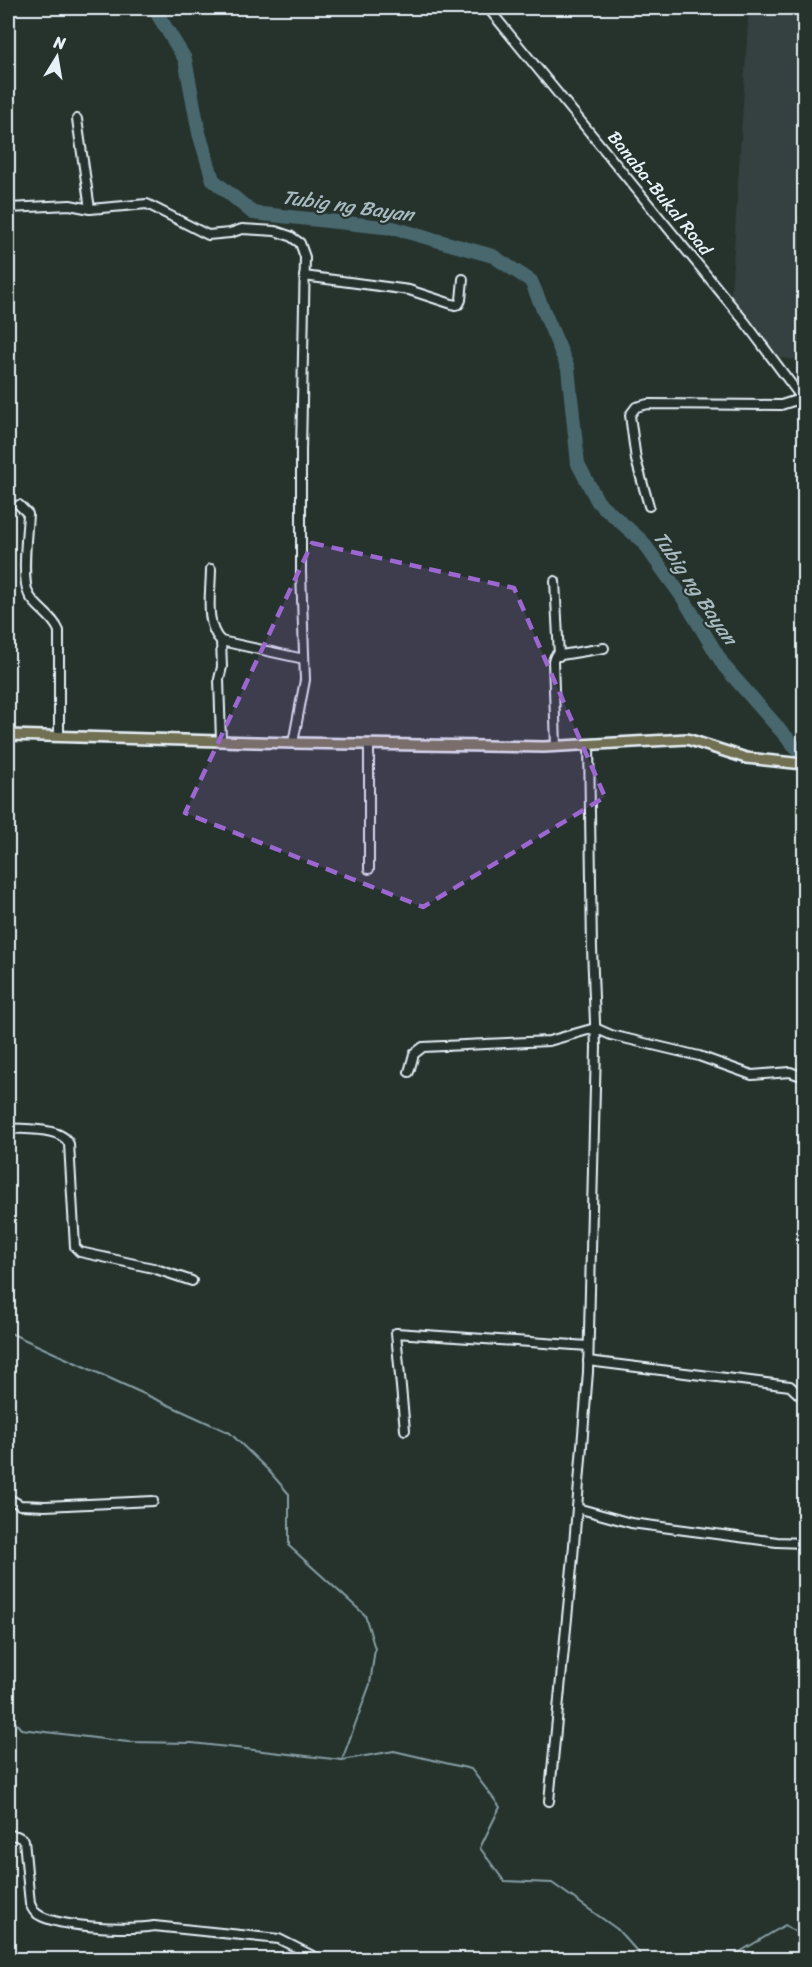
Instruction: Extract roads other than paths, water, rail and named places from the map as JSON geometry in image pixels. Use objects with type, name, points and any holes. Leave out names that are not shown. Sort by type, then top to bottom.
[{"type":"main road","points":[[8,735],[293,743],[556,746],[687,739],[746,758],[804,764]]},
{"type":"street","name":"Banaba-Bukal Road","points":[[488,8],[751,329],[804,400]]},
{"type":"street","points":[[76,119],[90,209]]},
{"type":"street","points":[[8,208],[70,205],[90,209],[147,204],[208,235],[230,233],[242,229],[275,231],[290,236],[300,243],[305,256],[301,451],[305,680],[293,743]]},
{"type":"street","points":[[304,276],[409,290],[455,305],[461,300],[463,279]]},
{"type":"street","points":[[649,506],[636,460],[630,416],[636,407],[648,404],[781,405],[804,400]]},
{"type":"street","points":[[20,505],[28,514],[25,582],[29,596],[56,623],[59,632],[59,736]]},
{"type":"street","points":[[211,569],[211,621],[215,636],[221,641],[303,658]]},
{"type":"street","points":[[555,581],[559,656]]},
{"type":"street","points":[[221,641],[222,667],[219,679],[221,740]]},
{"type":"street","points":[[556,746],[553,661],[555,656],[604,648]]},
{"type":"street","points":[[369,744],[369,868]]},
{"type":"street","points":[[549,1801],[577,1508],[588,1361],[595,1107],[589,744]]},
{"type":"street","points":[[409,1072],[414,1054],[423,1047],[549,1041],[595,1028],[611,1035],[699,1056],[752,1074],[790,1072],[804,1077]]},
{"type":"street","points":[[8,1128],[59,1133],[66,1138],[69,1144],[75,1247],[80,1251],[153,1268],[192,1281]]},
{"type":"street","points":[[405,1430],[396,1333],[588,1346]]},
{"type":"street","points":[[588,1361],[790,1386],[804,1399]]},
{"type":"street","points":[[8,1498],[20,1505],[45,1506],[153,1502]]},
{"type":"street","points":[[577,1508],[631,1523],[777,1542],[804,1543]]},
{"type":"street","points":[[8,1835],[24,1840],[30,1904],[34,1911],[43,1917],[64,1923],[113,1928],[138,1929],[154,1926],[279,1939],[321,1959]]},
{"type":"waterway","name":"Tubig ng Bayan","points":[[156,8],[185,59],[199,133],[213,180],[253,213],[393,228],[493,256],[531,281],[568,368],[578,464],[598,502],[642,541],[683,598],[724,666],[804,757]]},
{"type":"waterway","points":[[8,1332],[230,1433],[289,1494],[289,1546],[365,1615],[375,1649],[370,1684],[342,1760]]},
{"type":"waterway","points":[[8,1714],[21,1729],[128,1742],[192,1743],[342,1760],[394,1751],[471,1769],[500,1807],[480,1848],[504,1881],[552,1883],[617,1929],[645,1960]]},
{"type":"waterway","points":[[726,1960],[785,1925],[804,1937]]}]
